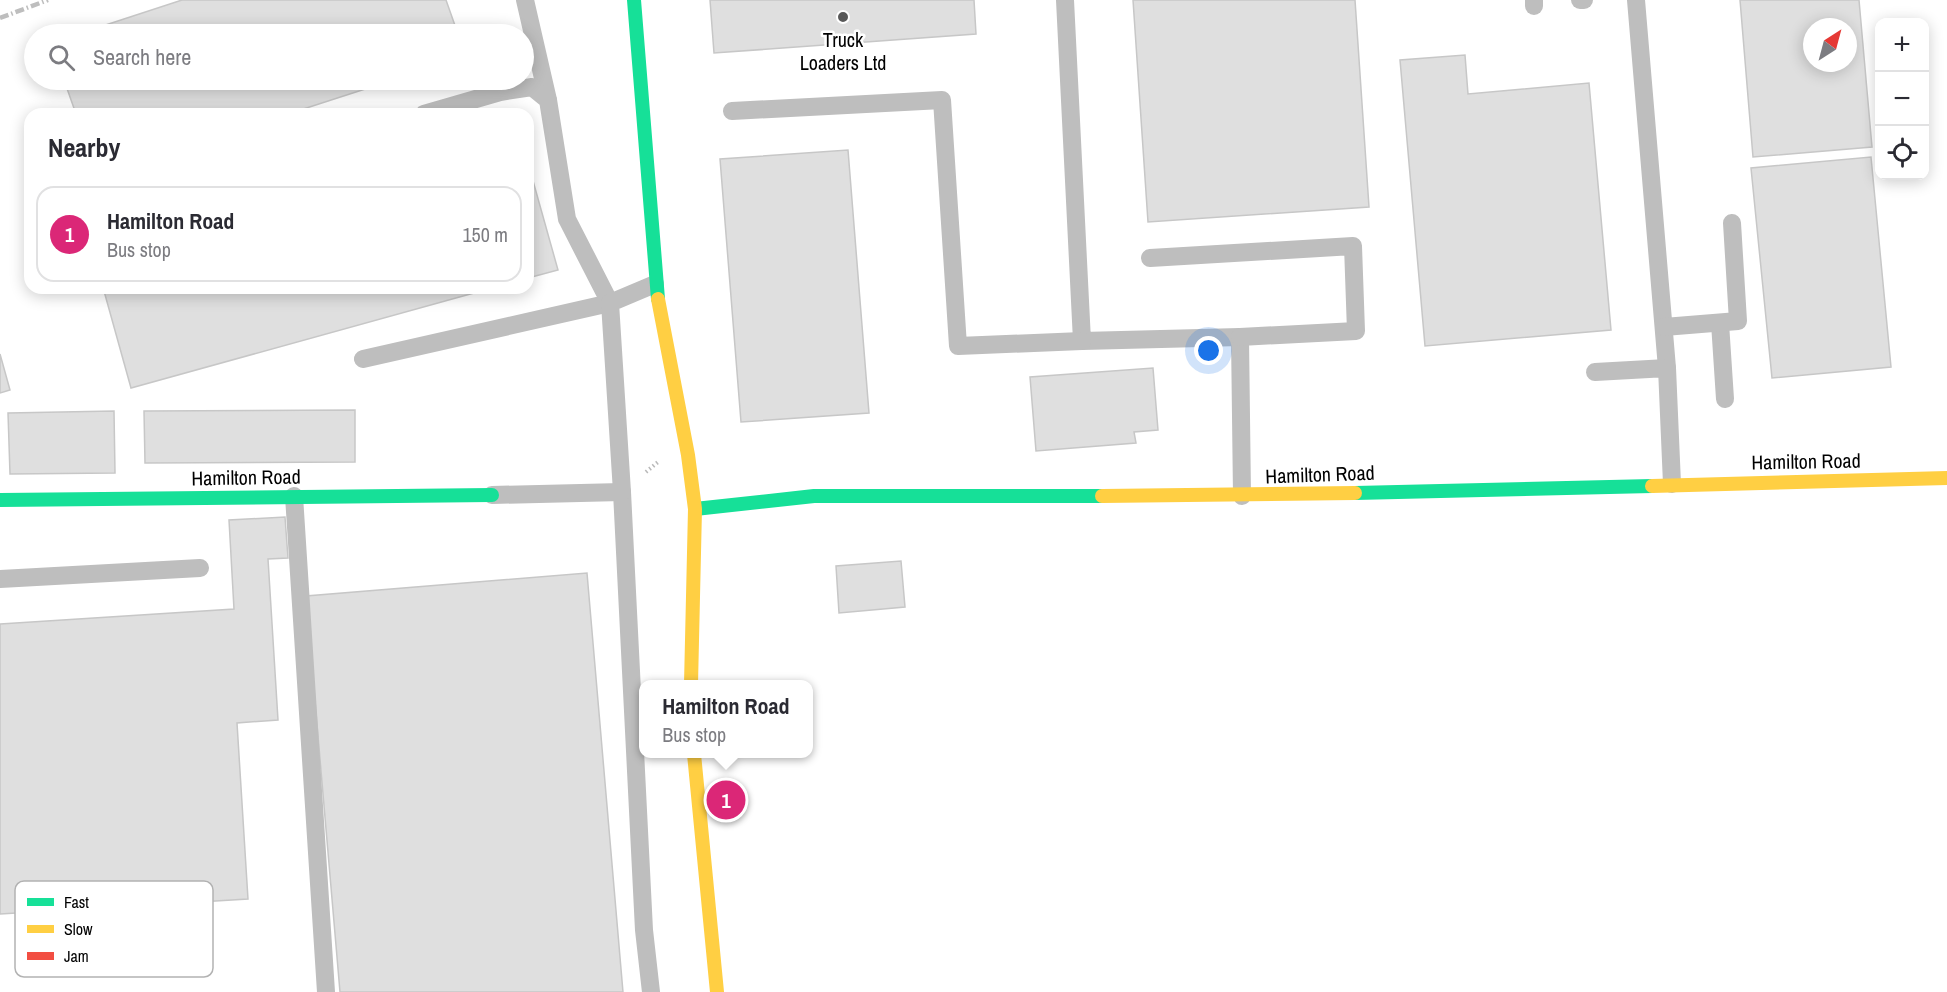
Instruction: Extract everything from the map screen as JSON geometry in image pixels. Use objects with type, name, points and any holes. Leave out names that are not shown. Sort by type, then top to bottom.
[{"type":"street","points":[[634,0],[655,284],[688,455],[695,509],[691,680]]},
{"type":"street","name":"Hamilton Road","points":[[695,509],[814,496],[1242,496],[1947,478]]},
{"type":"street","name":"Hamilton Road","points":[[0,500],[492,495]]},
{"type":"street","points":[[694,758],[717,992]]},
{"type":"lane","points":[[525,0],[531,24]]},
{"type":"lane","points":[[1065,0],[1082,341]]},
{"type":"lane","points":[[1636,0],[1664,327],[1672,484]]},
{"type":"lane","points":[[534,39],[548,100],[567,219],[610,303],[644,930],[651,992]]},
{"type":"lane","points":[[534,89],[548,100]]},
{"type":"lane","points":[[445,108],[513,90]]},
{"type":"lane","points":[[732,111],[942,100],[958,346],[1356,331],[1353,246],[1150,258]]},
{"type":"lane","points":[[1664,327],[1738,321],[1732,223]]},
{"type":"lane","points":[[363,359],[610,303],[655,284]]},
{"type":"lane","points":[[1720,323],[1725,399]]},
{"type":"lane","points":[[1240,337],[1242,496]]},
{"type":"lane","points":[[1595,372],[1667,368]]},
{"type":"lane","points":[[492,495],[622,492]]},
{"type":"lane","points":[[294,496],[326,992]]},
{"type":"lane","points":[[0,579],[200,568]]},
{"type":"path","points":[[622,492],[658,462],[688,455]]},
{"type":"building","points":[[182,0],[446,0],[454,24],[109,24]]},
{"type":"building","name":"Truck Loaders Ltd","points":[[710,0],[974,0],[976,34],[714,53]]},
{"type":"building","points":[[1133,0],[1355,0],[1369,207],[1148,222]]},
{"type":"building","points":[[1740,0],[1859,0],[1872,147],[1753,157]]},
{"type":"building","points":[[1465,55],[1468,94],[1589,83],[1611,330],[1425,346],[1400,60]]},
{"type":"building","points":[[68,90],[362,90],[307,108],[74,108]]},
{"type":"building","points":[[848,150],[869,413],[741,422],[720,159]]},
{"type":"building","points":[[1871,157],[1891,367],[1772,378],[1751,168]]},
{"type":"building","points":[[534,184],[558,270],[534,276]]},
{"type":"building","points":[[105,294],[470,294],[131,388]]},
{"type":"building","points":[[0,354],[10,390],[0,393]]},
{"type":"building","points":[[1153,368],[1158,430],[1134,432],[1136,443],[1036,451],[1030,377]]},
{"type":"building","points":[[355,410],[355,462],[145,463],[144,411]]},
{"type":"building","points":[[114,411],[115,473],[10,474],[8,413]]},
{"type":"building","points":[[285,517],[288,558],[268,559],[278,720],[237,723],[248,899],[213,901],[213,881],[15,881],[15,913],[0,914],[0,624],[234,609],[229,520]]},
{"type":"building","points":[[901,561],[905,607],[839,613],[836,566]]},
{"type":"building","points":[[587,573],[623,992],[340,992],[306,596]]},
{"type":"railway","points":[[0,18],[48,0]]},
{"type":"traffic: fast","points":[[634,0],[658,299]]},
{"type":"traffic: fast","points":[[1355,493],[1652,486]]},
{"type":"traffic: fast","points":[[0,500],[492,495]]},
{"type":"traffic: fast","points":[[695,509],[814,496],[1102,496]]},
{"type":"traffic: slow","points":[[658,299],[688,455],[695,509],[691,680]]},
{"type":"traffic: slow","points":[[1652,486],[1947,478]]},
{"type":"traffic: slow","points":[[1102,496],[1355,493]]},
{"type":"traffic: slow","points":[[694,758],[717,992]]},
{"type":"place","name":"Truck Loaders Ltd","points":[[843,17]]},
{"type":"place","name":"Hamilton Road","points":[[726,800]]}]
